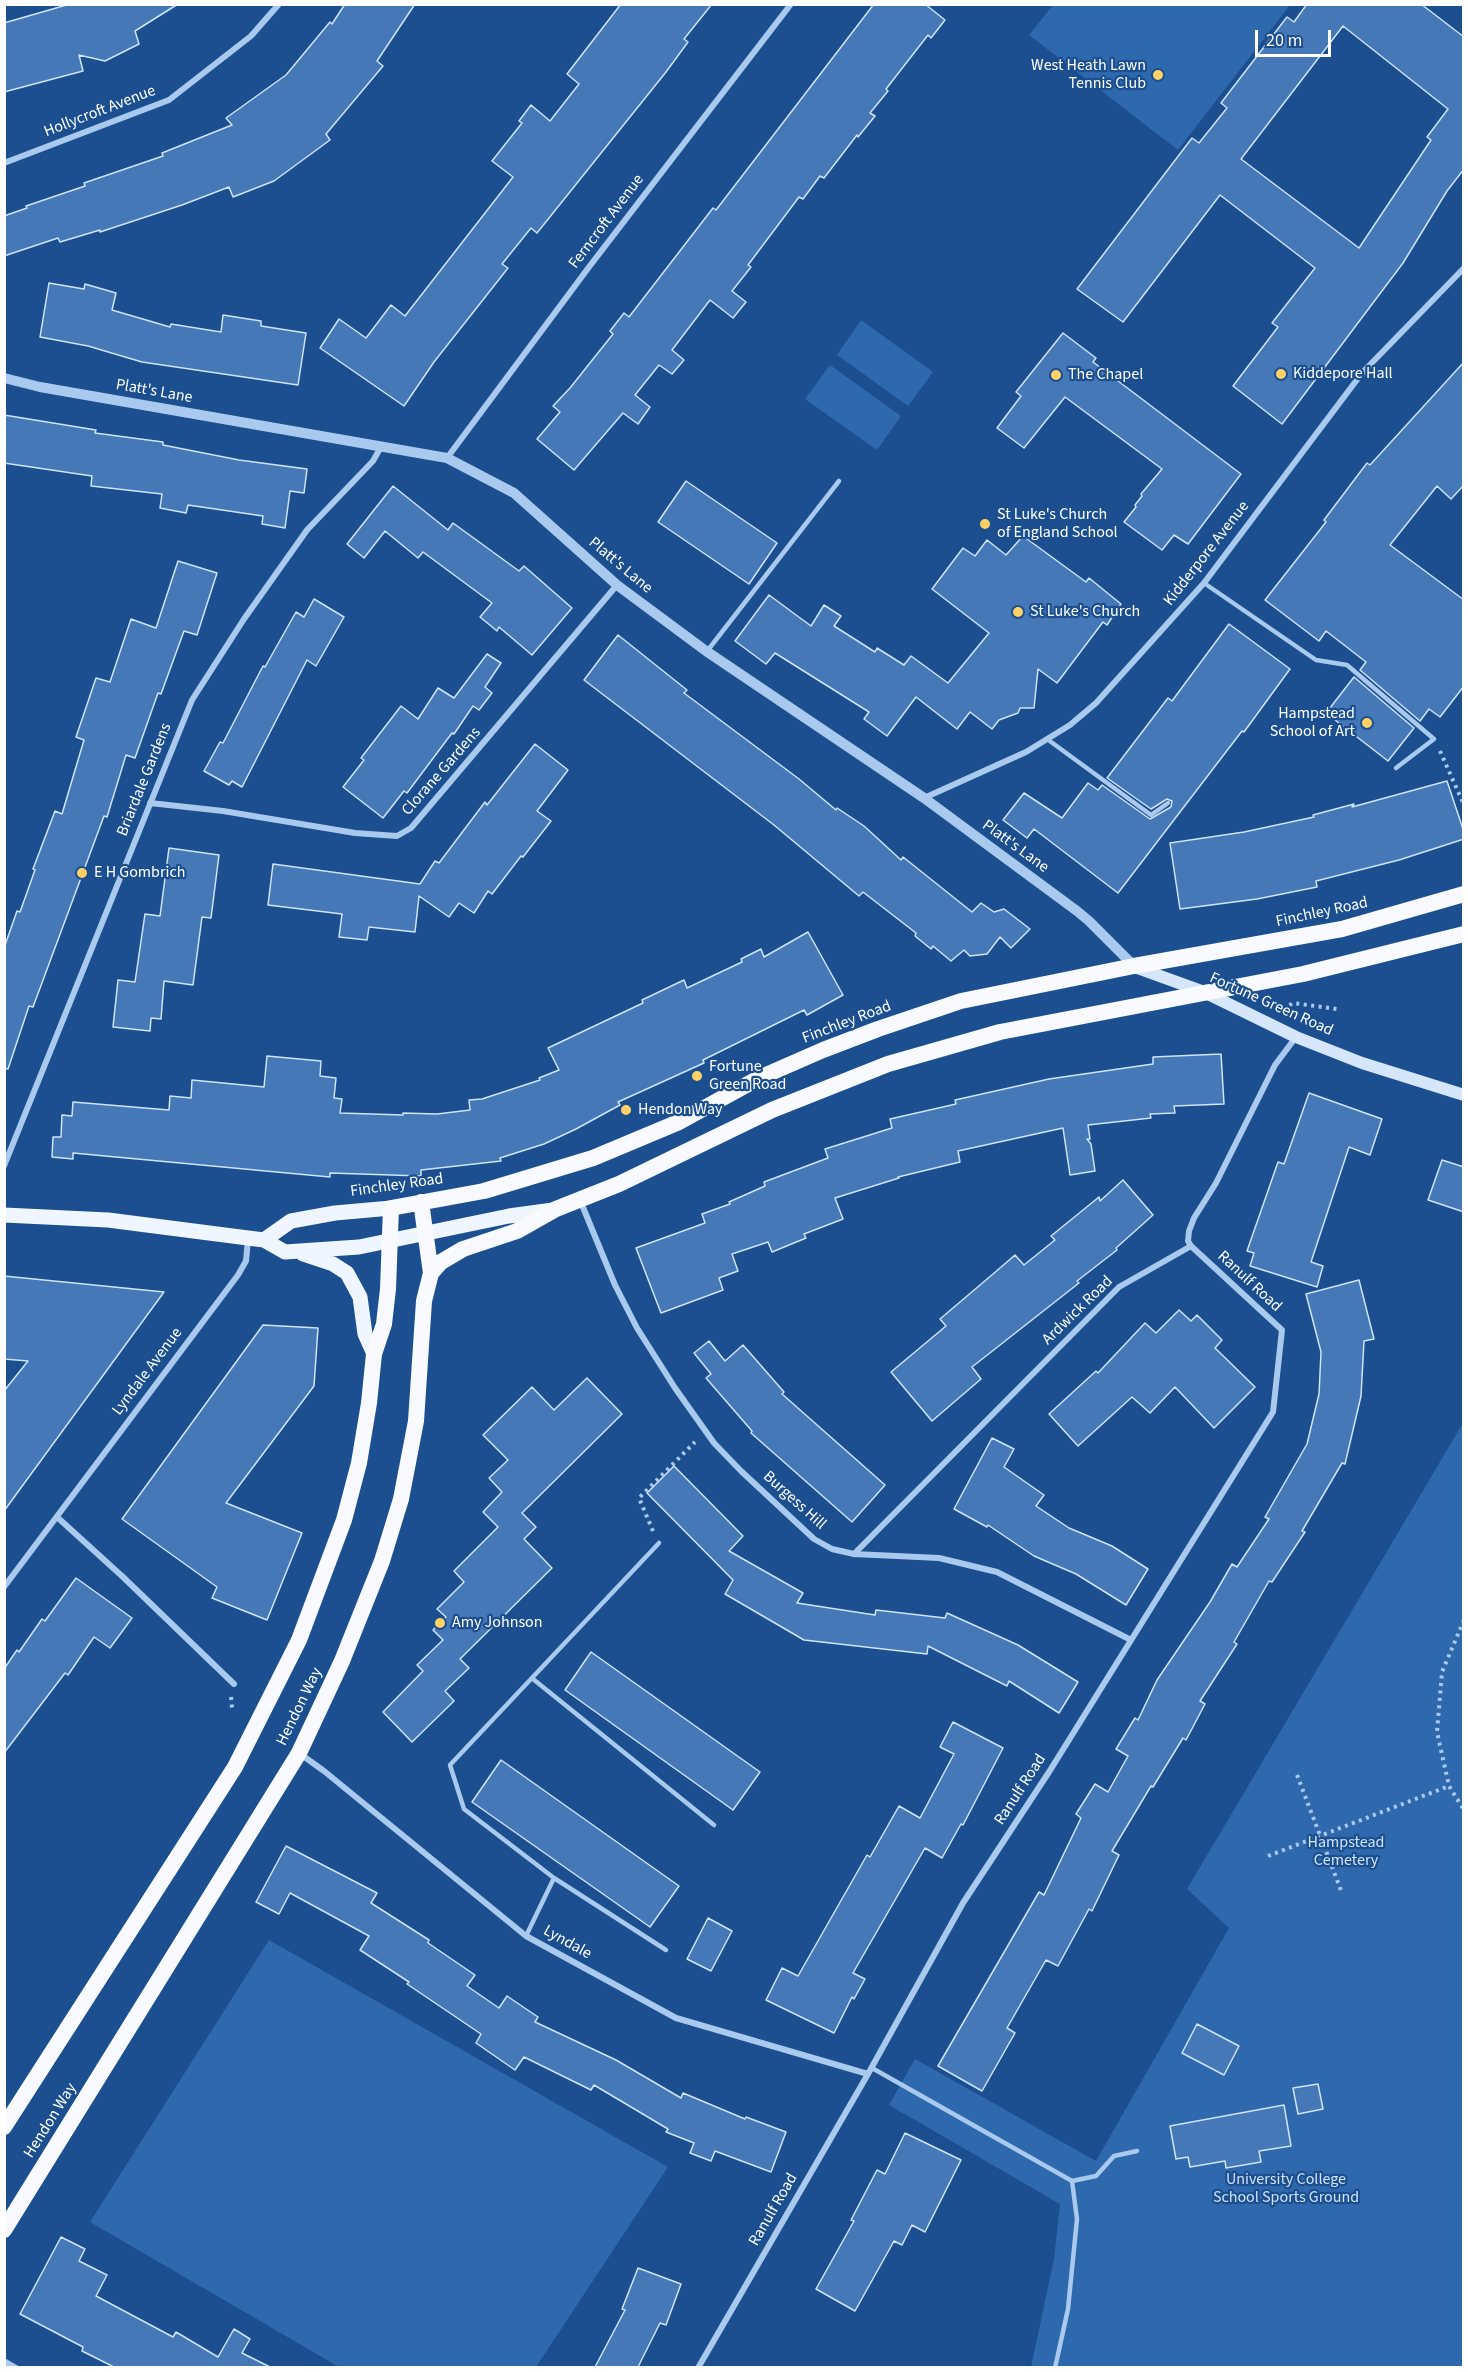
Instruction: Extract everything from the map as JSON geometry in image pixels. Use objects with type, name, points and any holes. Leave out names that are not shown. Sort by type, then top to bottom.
[{"type":"highway","name":"Finchley Road","points":[[391,1208],[484,1191],[593,1158],[679,1122],[780,1069],[929,1011],[992,994],[1342,929],[1464,894]]},
{"type":"highway","points":[[431,1273],[441,1262],[463,1249],[507,1235],[556,1209],[629,1179],[772,1110],[888,1064],[1000,1032],[1303,974],[1464,934]]},
{"type":"highway","points":[[421,1202],[431,1273]]},
{"type":"highway","name":"Hendon Way","points":[[4,2127],[235,1767],[267,1707],[298,1640],[344,1520],[359,1462],[369,1404],[374,1354],[384,1324],[391,1241],[391,1208]]},
{"type":"highway","name":"Hendon Way","points":[[4,2230],[299,1753],[350,1641],[382,1561],[400,1499],[416,1421],[424,1301],[431,1273]]},
{"type":"main road","name":"Fortune Green Road","points":[[1134,966],[1204,992],[1296,1037],[1362,1063],[1464,1095]]},
{"type":"main road","name":"Finchley Road","points":[[264,1240],[291,1221],[334,1213],[391,1208]]},
{"type":"main road","points":[[285,1252],[359,1247],[509,1216],[556,1209]]},
{"type":"main road","points":[[4,1215],[108,1220],[264,1240],[285,1252],[304,1254],[333,1264],[347,1273],[360,1297],[364,1334],[374,1354]]},
{"type":"street","name":"Hollycroft Avenue","points":[[4,163],[169,100],[251,36],[279,4]]},
{"type":"street","name":"Ferncroft Avenue","points":[[447,458],[589,267],[791,4]]},
{"type":"street","name":"Kidderpore Avenue","points":[[924,798],[1026,752],[1070,725],[1096,703],[1203,583],[1362,372],[1464,268]]},
{"type":"street","name":"Platt's Lane","points":[[4,378],[40,387],[447,458],[514,493],[617,585],[706,651],[924,798],[1083,916],[1134,966]]},
{"type":"street","name":"Briardale Gardens","points":[[4,1166],[192,700],[238,628],[307,530],[373,461],[382,445]]},
{"type":"street","name":"Clorane Gardens","points":[[150,803],[223,811],[364,834],[397,836],[411,828],[617,585]]},
{"type":"street","points":[[1191,1246],[1188,1241],[1189,1231],[1194,1218],[1216,1182],[1275,1065],[1296,1037]]},
{"type":"street","name":"Burgess Hill","points":[[580,1199],[615,1286],[637,1328],[675,1388],[706,1431],[741,1472],[814,1539],[832,1549],[854,1554],[939,1558],[996,1572],[1131,1640]]},
{"type":"street","name":"Lyndale Avenue","points":[[4,1587],[238,1275],[246,1261],[248,1238]]},
{"type":"street","name":"Ardwick Road","points":[[854,1554],[1119,1287],[1191,1246]]},
{"type":"street","name":"Ranulf Road","points":[[698,2367],[870,2071],[963,1903],[1050,1772],[1273,1412],[1282,1330],[1191,1246]]},
{"type":"street","points":[[57,1517],[234,1684]]},
{"type":"street","name":"Lyndale","points":[[299,1753],[525,1936],[676,2018],[870,2071]]},
{"type":"street","points":[[4,2361],[16,2367]]},
{"type":"lane","points":[[706,651],[838,481]]},
{"type":"lane","points":[[1203,583],[1316,660],[1347,665],[1434,739],[1396,768]]},
{"type":"lane","points":[[1047,739],[1151,815],[1168,803]]},
{"type":"lane","points":[[658,1543],[450,1765],[464,1809],[554,1878],[666,1950]]},
{"type":"lane","points":[[533,1679],[714,1825]]},
{"type":"lane","points":[[525,1936],[554,1878]]},
{"type":"lane","points":[[870,2071],[1072,2181],[1096,2176],[1114,2156],[1137,2151]]},
{"type":"lane","points":[[1055,2367],[1068,2309],[1077,2219],[1072,2181]]},
{"type":"path","points":[[1444,762],[1464,805]]},
{"type":"path","points":[[1282,1009],[1293,1003],[1337,1009]]},
{"type":"path","points":[[658,1543],[639,1498],[706,1431]]},
{"type":"path","points":[[1464,1620],[1442,1672],[1437,1732],[1449,1786],[1464,1810]]},
{"type":"path","points":[[1296,1775],[1342,1893]]},
{"type":"path","points":[[1268,1856],[1449,1786]]},
{"type":"green space","name":"West Heath Lawn Tennis Club","points":[[1053,5],[1290,5],[1178,150],[1029,35]]},
{"type":"green space","points":[[861,320],[933,372],[908,406],[837,355]]},
{"type":"green space","points":[[830,365],[901,416],[877,450],[805,399]]},
{"type":"green space","name":"University College School Sports Ground","points":[[1463,1423],[1463,2367],[1031,2367],[1054,2259],[1060,2204],[889,2105],[915,2059],[1096,2161],[1229,1928],[1187,1889]]},
{"type":"green space","points":[[269,1940],[668,2167],[536,2367],[339,2367],[90,2222]]},
{"type":"building","points":[[70,4],[178,4],[135,31],[139,44],[105,61],[79,55],[83,71],[4,92],[4,23]]},
{"type":"building","points":[[345,4],[415,4],[377,61],[383,66],[326,134],[330,140],[274,181],[233,197],[229,187],[100,232],[100,230],[60,242],[58,238],[4,256],[4,216],[85,186],[84,183],[163,156],[162,153],[232,125],[226,118],[286,75],[330,22],[332,24]]},
{"type":"building","points":[[621,4],[712,4],[684,39],[688,42],[666,72],[537,233],[531,228],[502,264],[508,268],[434,362],[404,406],[320,348],[339,319],[366,338],[391,305],[405,316],[513,177],[492,161],[522,123],[519,121],[531,105],[550,121],[579,84],[567,74]]},
{"type":"building","points":[[874,4],[925,4],[945,20],[931,38],[928,35],[886,89],[888,91],[870,113],[875,116],[858,137],[857,135],[824,178],[820,176],[803,199],[799,197],[748,265],[751,267],[732,291],[746,302],[733,318],[710,300],[672,350],[684,360],[672,374],[659,365],[635,395],[650,407],[638,424],[623,413],[574,470],[537,439],[560,412],[553,406],[613,334],[610,331],[624,313],[629,317],[713,208],[716,210]]},
{"type":"building","points":[[1307,4],[1421,4],[1464,37],[1464,169],[1447,191],[1403,263],[1282,424],[1233,386],[1278,327],[1272,323],[1315,268],[1220,195],[1123,322],[1077,289],[1192,138],[1199,143],[1227,108],[1221,103],[1287,17],[1294,22]],"holes":[[[1343,26],[1448,109],[1427,137],[1431,140],[1359,248],[1241,159]]]},
{"type":"building","points":[[49,283],[84,289],[85,284],[116,293],[112,310],[170,327],[171,324],[221,332],[223,315],[261,321],[261,326],[306,333],[298,385],[142,362],[88,346],[40,337]]},
{"type":"building","points":[[1063,333],[1096,358],[1093,362],[1241,474],[1188,544],[1174,535],[1162,550],[1124,522],[1136,507],[1141,494],[1162,469],[1065,397],[1024,448],[997,428],[1021,396],[1016,392]]},
{"type":"building","points":[[1464,362],[1464,485],[1451,499],[1437,486],[1390,545],[1464,600],[1464,686],[1440,717],[1429,709],[1420,721],[1360,670],[1366,662],[1326,631],[1319,641],[1265,600],[1326,522],[1324,520],[1367,463],[1370,465]]},
{"type":"building","points":[[4,415],[96,430],[95,433],[163,442],[163,445],[239,460],[307,469],[304,493],[290,491],[285,528],[262,524],[263,516],[188,505],[186,513],[160,508],[162,494],[91,486],[92,476],[4,463]]},
{"type":"building","points":[[686,481],[777,543],[749,584],[658,522]]},
{"type":"building","points":[[393,486],[448,530],[453,523],[519,571],[524,566],[572,608],[532,655],[499,627],[497,631],[480,617],[492,603],[423,552],[418,558],[385,531],[364,558],[347,544]]},
{"type":"building","points":[[1023,536],[1086,582],[1089,578],[1121,604],[1107,625],[1103,622],[1057,683],[1038,669],[1034,708],[1020,708],[1018,713],[999,720],[992,729],[970,712],[957,729],[916,697],[887,736],[864,719],[869,712],[775,653],[766,664],[735,641],[769,595],[811,626],[824,605],[841,616],[834,626],[875,652],[877,648],[904,665],[911,656],[948,683],[989,633],[932,589],[963,548],[975,556],[987,540],[1006,555]]},
{"type":"building","points":[[178,561],[217,573],[197,635],[184,631],[161,694],[158,693],[135,758],[126,755],[107,817],[104,816],[33,1007],[29,1006],[8,1069],[4,1068],[4,948],[17,911],[20,912],[55,811],[62,814],[84,740],[76,737],[96,678],[110,682],[131,619],[156,628]]},
{"type":"building","points":[[314,599],[344,617],[316,666],[307,660],[242,787],[232,781],[229,785],[204,771],[220,742],[223,743],[263,666],[265,667],[296,612],[304,617]]},
{"type":"building","points":[[1229,624],[1290,669],[1244,732],[1242,731],[1118,893],[1034,829],[1027,838],[1003,820],[1024,793],[1062,818],[1088,783],[1098,790],[1102,785],[1150,819],[1171,807],[1172,801],[1167,799],[1151,809],[1107,778],[1168,698],[1172,701]]},
{"type":"building","points":[[618,635],[687,690],[684,693],[799,779],[836,810],[837,808],[864,826],[901,860],[903,857],[972,912],[981,903],[994,912],[1004,909],[1030,929],[1011,948],[1000,937],[987,954],[970,956],[964,950],[951,961],[933,946],[931,949],[915,936],[916,933],[863,892],[859,896],[774,825],[584,680]]},
{"type":"building","points":[[487,654],[501,663],[485,687],[492,693],[479,710],[473,706],[407,793],[404,791],[383,818],[343,787],[364,760],[361,758],[401,706],[418,719],[438,688],[454,698]]},
{"type":"building","name":"Hampstead School of Art","points":[[1354,677],[1414,728],[1388,761],[1326,713]]},
{"type":"building","points":[[535,744],[568,770],[537,811],[551,821],[492,894],[488,891],[474,913],[459,903],[449,917],[419,896],[415,932],[369,927],[367,940],[339,937],[342,914],[268,905],[273,864],[420,884],[435,861],[439,863],[485,802],[487,805]]},
{"type":"building","points":[[1447,781],[1464,832],[1464,839],[1399,860],[1316,881],[1317,887],[1257,899],[1180,909],[1170,843],[1244,832],[1314,817],[1313,815],[1354,804],[1352,807]]},
{"type":"building","points":[[169,848],[219,855],[211,918],[202,917],[193,985],[164,981],[161,1019],[151,1018],[150,1031],[113,1027],[118,980],[135,982],[145,914],[160,916]]},
{"type":"building","points":[[808,932],[843,995],[807,1015],[804,1010],[703,1060],[704,1063],[618,1102],[620,1105],[576,1129],[544,1144],[500,1158],[501,1161],[421,1170],[421,1176],[330,1173],[330,1177],[73,1153],[73,1159],[52,1157],[53,1137],[61,1137],[62,1115],[72,1116],[73,1102],[169,1110],[170,1096],[191,1098],[192,1080],[264,1087],[267,1056],[321,1061],[320,1076],[336,1078],[334,1098],[342,1099],[340,1113],[403,1115],[403,1113],[437,1114],[470,1110],[469,1100],[482,1099],[540,1080],[539,1078],[559,1070],[548,1048],[643,1003],[642,1000],[684,980],[687,988],[742,962],[741,959],[761,949],[764,957]]},
{"type":"building","points":[[1221,1054],[1224,1104],[1174,1106],[1175,1113],[1150,1114],[1151,1118],[1088,1125],[1090,1139],[1087,1139],[1091,1144],[1095,1171],[1070,1175],[1063,1128],[958,1151],[960,1162],[898,1177],[835,1198],[843,1219],[804,1234],[806,1238],[772,1252],[768,1242],[732,1254],[738,1271],[719,1278],[723,1290],[661,1313],[636,1248],[705,1223],[702,1214],[730,1204],[729,1202],[765,1186],[764,1182],[828,1158],[825,1149],[892,1128],[890,1119],[956,1104],[955,1100],[1049,1079],[1153,1064],[1153,1057]]},
{"type":"building","points":[[1309,1093],[1382,1119],[1370,1155],[1349,1147],[1311,1262],[1323,1266],[1317,1287],[1250,1266],[1254,1253],[1247,1251],[1278,1162],[1284,1164]]},
{"type":"building","points":[[1442,1160],[1464,1167],[1464,1212],[1428,1200]]},
{"type":"building","points":[[1123,1180],[1153,1215],[1116,1248],[1117,1250],[1077,1281],[1079,1283],[972,1367],[981,1379],[932,1421],[891,1372],[946,1326],[940,1319],[1015,1255],[1024,1265],[1055,1240],[1051,1236],[1099,1197],[1100,1201]]},
{"type":"building","points":[[4,1276],[164,1292],[4,1511],[4,1391],[28,1361],[4,1359]]},
{"type":"building","points":[[1359,1280],[1374,1339],[1364,1341],[1361,1396],[1345,1464],[1342,1463],[1302,1531],[1305,1532],[1272,1582],[1269,1581],[1234,1642],[1237,1644],[1200,1701],[1205,1704],[1186,1740],[1183,1738],[1153,1787],[1151,1786],[1112,1851],[1119,1855],[1092,1911],[1089,1909],[1058,1966],[1046,1960],[1007,2028],[1015,2033],[982,2091],[938,2066],[1039,1892],[1044,1895],[1081,1818],[1076,1814],[1095,1784],[1108,1792],[1128,1756],[1116,1749],[1135,1718],[1138,1720],[1157,1680],[1210,1602],[1232,1564],[1237,1567],[1269,1519],[1265,1517],[1307,1444],[1319,1394],[1321,1352],[1306,1294]]},
{"type":"building","points":[[1179,1310],[1191,1321],[1197,1315],[1222,1340],[1215,1348],[1255,1387],[1214,1428],[1175,1387],[1150,1413],[1132,1397],[1078,1446],[1049,1414],[1096,1371],[1098,1373],[1145,1323],[1156,1333]]},
{"type":"building","points":[[263,1325],[318,1328],[314,1386],[226,1503],[302,1533],[267,1620],[212,1598],[217,1587],[122,1519]]},
{"type":"building","points":[[709,1341],[725,1361],[743,1345],[784,1392],[782,1394],[885,1485],[852,1522],[751,1433],[752,1431],[706,1378],[711,1374],[694,1353]]},
{"type":"building","points":[[587,1378],[622,1414],[522,1513],[536,1527],[524,1539],[552,1568],[460,1659],[469,1668],[445,1691],[454,1701],[412,1742],[383,1712],[423,1671],[417,1665],[443,1640],[433,1630],[446,1617],[437,1609],[464,1582],[454,1571],[498,1527],[483,1512],[502,1492],[489,1478],[508,1460],[483,1435],[532,1387],[554,1410]]},
{"type":"building","points":[[992,1438],[1014,1449],[1004,1467],[1044,1495],[1036,1506],[1069,1528],[1112,1546],[1148,1569],[1126,1605],[1076,1574],[1034,1556],[988,1525],[987,1527],[954,1509]]},
{"type":"building","points":[[674,1466],[743,1536],[729,1551],[803,1593],[797,1603],[875,1615],[876,1610],[945,1618],[947,1613],[1018,1645],[1078,1682],[1059,1713],[1009,1681],[1007,1686],[928,1646],[927,1654],[804,1640],[725,1594],[733,1580],[647,1493]]},
{"type":"building","points":[[76,1578],[132,1618],[110,1648],[94,1637],[68,1675],[65,1673],[4,1753],[4,1669],[42,1619],[45,1621]]},
{"type":"building","points":[[591,1652],[760,1772],[733,1810],[565,1690]]},
{"type":"building","points":[[953,1722],[1003,1748],[963,1825],[961,1824],[942,1858],[925,1848],[853,1973],[865,1979],[854,1999],[852,1997],[834,2033],[766,2000],[782,1968],[798,1976],[867,1855],[870,1857],[899,1806],[920,1818],[954,1754],[940,1747]]},
{"type":"building","points":[[501,1760],[679,1886],[650,1927],[472,1802]]},
{"type":"building","points":[[286,1846],[377,1893],[371,1903],[429,1940],[428,1943],[475,1975],[467,1986],[499,2008],[507,1996],[538,2017],[535,2022],[616,2060],[681,2098],[683,2093],[745,2119],[746,2117],[786,2132],[771,2172],[715,2151],[711,2161],[690,2153],[694,2143],[666,2132],[668,2129],[594,2085],[591,2090],[524,2057],[515,2070],[476,2043],[481,2034],[360,1950],[369,1936],[290,1893],[279,1914],[256,1902]]},
{"type":"building","points":[[708,1918],[732,1931],[711,1971],[687,1959]]},
{"type":"building","points":[[1197,2024],[1239,2046],[1224,2075],[1182,2053]]},
{"type":"building","points":[[1318,2084],[1323,2109],[1298,2114],[1293,2088]]},
{"type":"building","points":[[1284,2105],[1291,2146],[1259,2151],[1261,2162],[1226,2168],[1225,2161],[1190,2167],[1188,2157],[1176,2159],[1170,2126]]},
{"type":"building","points":[[905,2133],[961,2160],[925,2232],[912,2225],[902,2245],[894,2241],[855,2311],[816,2289],[854,2221],[851,2220],[877,2170],[885,2174]]},
{"type":"building","points":[[61,2237],[85,2249],[79,2261],[107,2275],[96,2296],[173,2337],[176,2332],[218,2357],[234,2329],[250,2339],[242,2353],[270,2367],[114,2367],[82,2351],[83,2347],[20,2314]]},
{"type":"building","points":[[638,2268],[681,2284],[666,2325],[660,2323],[638,2367],[595,2367],[625,2310],[622,2309]]},
{"type":"place","name":"West Heath Lawn Tennis Club","points":[[1158,75]]},
{"type":"place","name":"Kiddepore Hall","points":[[1281,374]]},
{"type":"place","name":"The Chapel","points":[[1056,375]]},
{"type":"place","name":"St Luke's Church of England School","points":[[985,524]]},
{"type":"place","name":"St Luke's Church","points":[[1018,612]]},
{"type":"place","name":"Hampstead School of Art","points":[[1367,723]]},
{"type":"place","name":"E H Gombrich","points":[[82,873]]},
{"type":"place","name":"Fortune Green Road","points":[[697,1076]]},
{"type":"place","name":"Hendon Way","points":[[626,1110]]},
{"type":"place","name":"Amy Johnson","points":[[440,1623]]},
{"type":"park label","name":"Hampstead Cemetery","points":[[1346,1852]]}]
